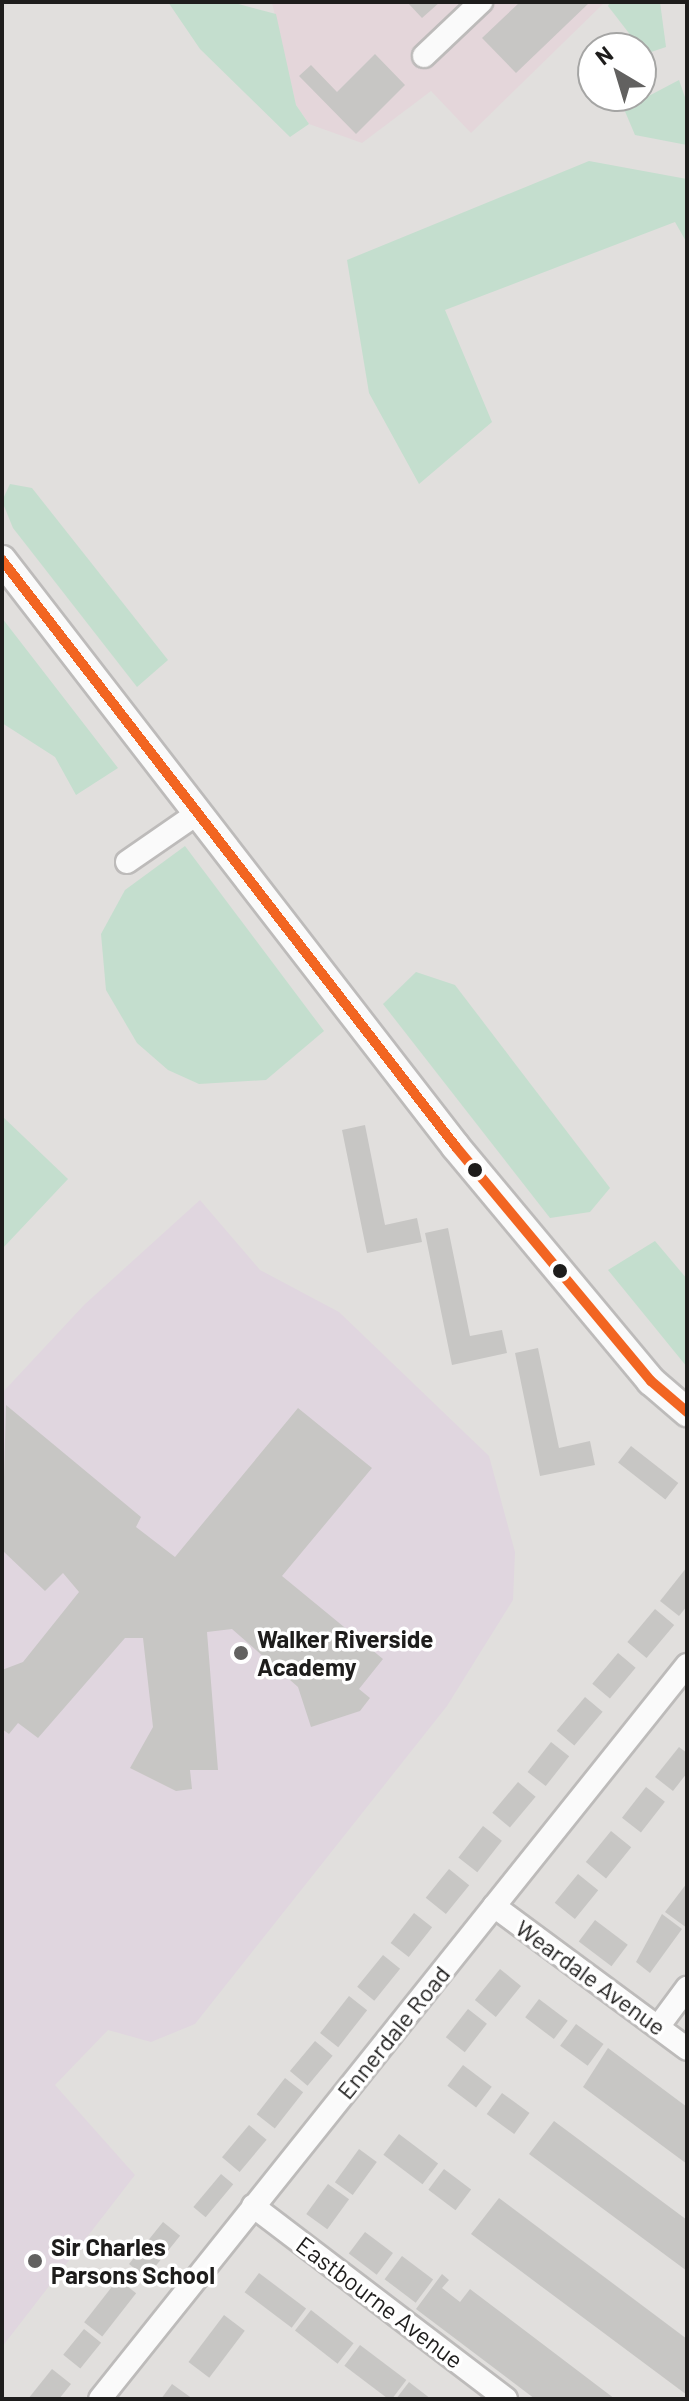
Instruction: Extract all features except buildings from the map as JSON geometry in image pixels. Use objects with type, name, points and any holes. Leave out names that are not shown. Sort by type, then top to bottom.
[{"type":"main road","points":[[2,560],[456,1147],[651,1381],[687,1412]]},
{"type":"street","points":[[424,56],[481,2]]},
{"type":"street","points":[[127,862],[198,813]]},
{"type":"street","name":"Ennerdale Road","points":[[106,2397],[253,2206],[687,1665]]},
{"type":"street","name":"Weardale Avenue","points":[[494,1906],[687,2049]]},
{"type":"street","points":[[658,2027],[687,1988]]},
{"type":"street","name":"Eastbourne Avenue","points":[[253,2206],[506,2399]]},
{"type":"shaded area","points":[[605,2],[471,133],[431,91],[362,143],[309,124],[296,105],[272,3]]},
{"type":"shaded area","name":"Walker Riverside Academy","points":[[200,1200],[260,1270],[339,1312],[489,1456],[515,1552],[513,1600],[447,1706],[195,2024],[151,2042],[108,2030],[55,2085],[135,2175],[2,2347],[2,1393],[84,1305]]},
{"type":"green space","points":[[168,2],[231,2],[276,14],[296,105],[309,124],[290,137],[200,49]]},
{"type":"green space","points":[[610,2],[660,2],[666,47],[657,50],[657,32],[628,32],[608,6]]},
{"type":"green space","points":[[679,80],[687,103],[687,145],[635,135],[625,112],[657,112],[657,92]]},
{"type":"green space","points":[[589,161],[687,179],[687,243],[675,222],[445,310],[492,422],[419,484],[369,393],[347,260]]},
{"type":"green space","points":[[10,484],[32,488],[168,660],[137,687],[13,528],[2,501]]},
{"type":"green space","points":[[2,618],[118,768],[76,795],[55,757],[2,723]]},
{"type":"green space","points":[[185,846],[324,1031],[266,1080],[199,1084],[168,1070],[137,1043],[106,990],[101,934],[125,890]]},
{"type":"green space","points":[[416,972],[455,985],[610,1188],[590,1212],[550,1218],[383,1004]]},
{"type":"green space","points":[[2,1116],[68,1179],[2,1249]]},
{"type":"green space","points":[[655,1241],[687,1279],[687,1367],[608,1270]]},
{"type":"transit line","points":[[2,560],[456,1147],[651,1381],[687,1412]]},
{"type":"place","name":"Walker Riverside Academy","points":[[241,1653]]},
{"type":"place","name":"Sir Charles Parsons School","points":[[35,2261]]}]
